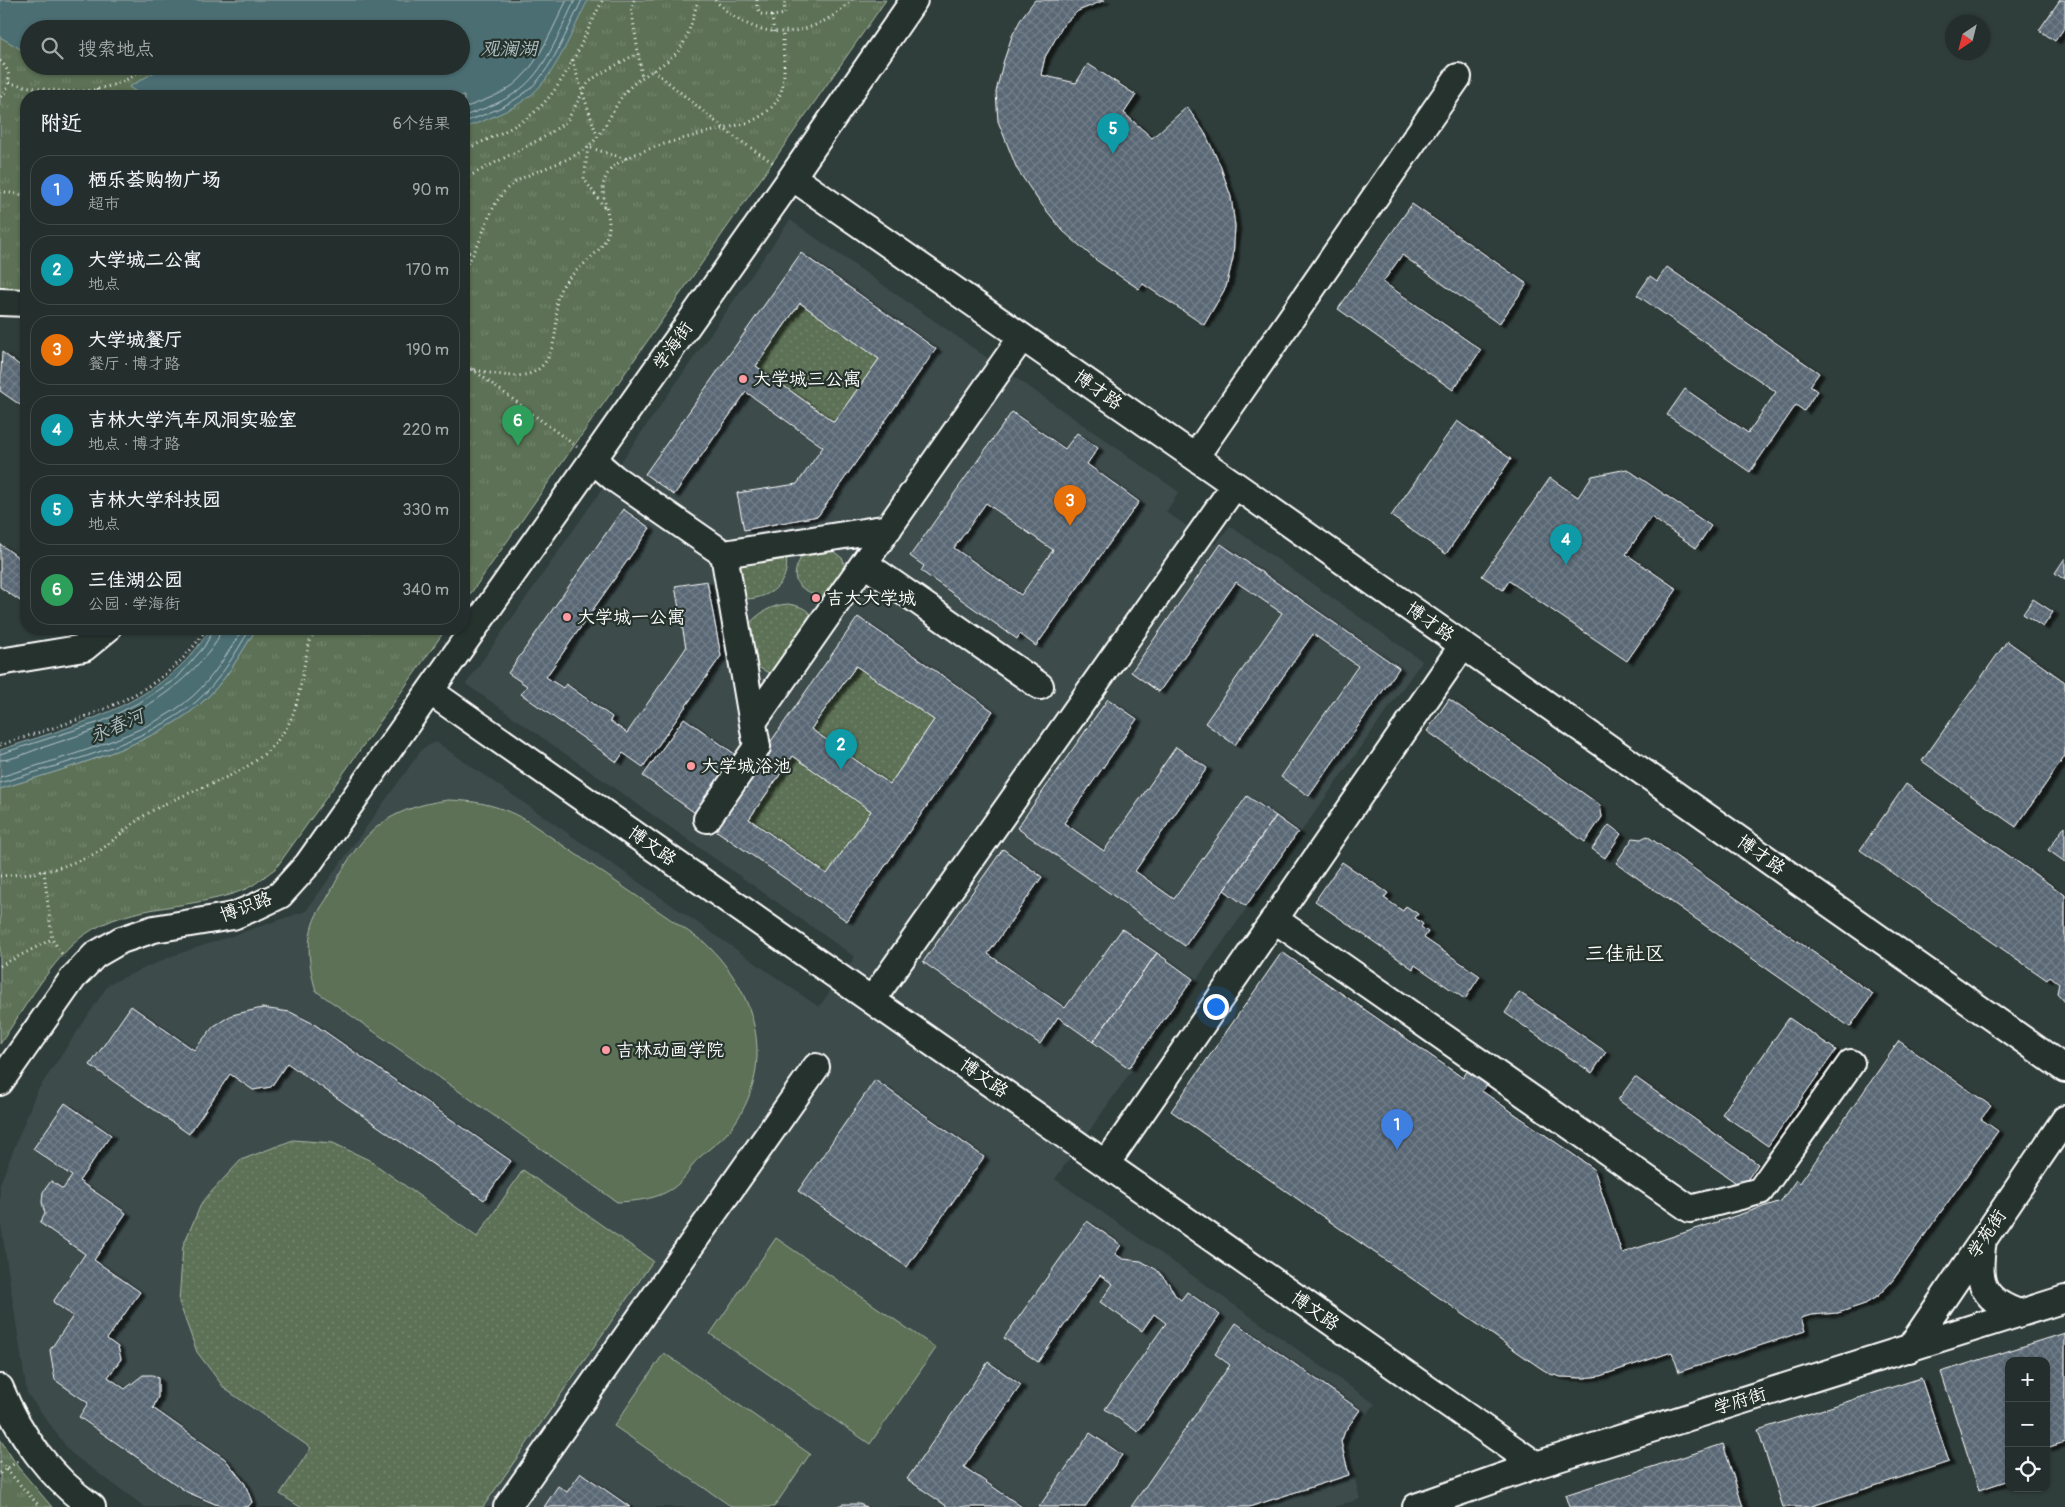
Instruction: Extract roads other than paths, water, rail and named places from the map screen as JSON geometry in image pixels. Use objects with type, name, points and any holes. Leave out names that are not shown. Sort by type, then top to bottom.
[{"type":"street","name":"学海街","points":[[431,692],[593,460],[785,171],[914,0]]},
{"type":"street","points":[[1195,457],[1458,77]]},
{"type":"street","name":"博才路","points":[[785,171],[2065,1069]]},
{"type":"street","points":[[0,302],[20,304]]},
{"type":"street","points":[[753,722],[1022,337]]},
{"type":"street","points":[[593,460],[614,478],[724,554],[889,528]]},
{"type":"street","points":[[872,1000],[1235,485]]},
{"type":"street","points":[[707,819],[756,747],[724,554]]},
{"type":"street","points":[[865,564],[1040,686]]},
{"type":"street","points":[[0,662],[84,648],[100,635]]},
{"type":"street","points":[[1106,1164],[1463,645]]},
{"type":"street","name":"博文路","points":[[431,692],[1536,1465]]},
{"type":"street","name":"博识路","points":[[0,1082],[73,978],[95,955],[121,940],[154,930],[233,916],[280,895],[308,864],[431,692]]},
{"type":"street","points":[[1274,919],[1690,1209],[1760,1190],[1851,1063]]},
{"type":"street","points":[[507,1507],[816,1067]]},
{"type":"street","name":"学苑街","points":[[1909,1348],[2065,1119]]},
{"type":"street","points":[[1983,1240],[1979,1267],[1983,1286],[1991,1298],[2005,1308],[2020,1312]]},
{"type":"street","name":"学府街","points":[[1416,1507],[1536,1465],[2065,1299]]},
{"type":"street","points":[[0,1388],[22,1432],[48,1468],[92,1507]]},
{"type":"water","name":"观澜湖","points":[[0,0],[588,0],[556,64],[539,87],[530,96],[507,111],[470,126],[470,90],[133,90],[129,87],[150,75],[470,75],[470,20],[20,20],[20,49],[0,37]]},
{"type":"water","name":"永春河","points":[[206,635],[252,635],[224,679],[208,697],[179,720],[131,745],[77,765],[0,789],[0,750],[89,720],[117,708],[144,694],[169,676],[191,655]]},
{"type":"place","name":"吉林大学科技园","points":[[1113,154]]},
{"type":"place","name":"大学城三公寓","points":[[743,379]]},
{"type":"place","name":"三佳湖公园","points":[[518,446]]},
{"type":"place","name":"大学城餐厅","points":[[1070,526]]},
{"type":"place","name":"吉林大学汽车风洞实验室","points":[[1566,565]]},
{"type":"place","name":"吉大大学城","points":[[816,598]]},
{"type":"place","name":"大学城一公寓","points":[[567,617]]},
{"type":"place","name":"大学城浴池","points":[[691,766]]},
{"type":"place","name":"大学城二公寓","points":[[841,770]]},
{"type":"place","name":"吉林动画学院","points":[[606,1050]]},
{"type":"place","name":"栖乐荟购物广场","points":[[1397,1150]]},
{"type":"district","name":"三佳社区","points":[[1625,953]]}]
